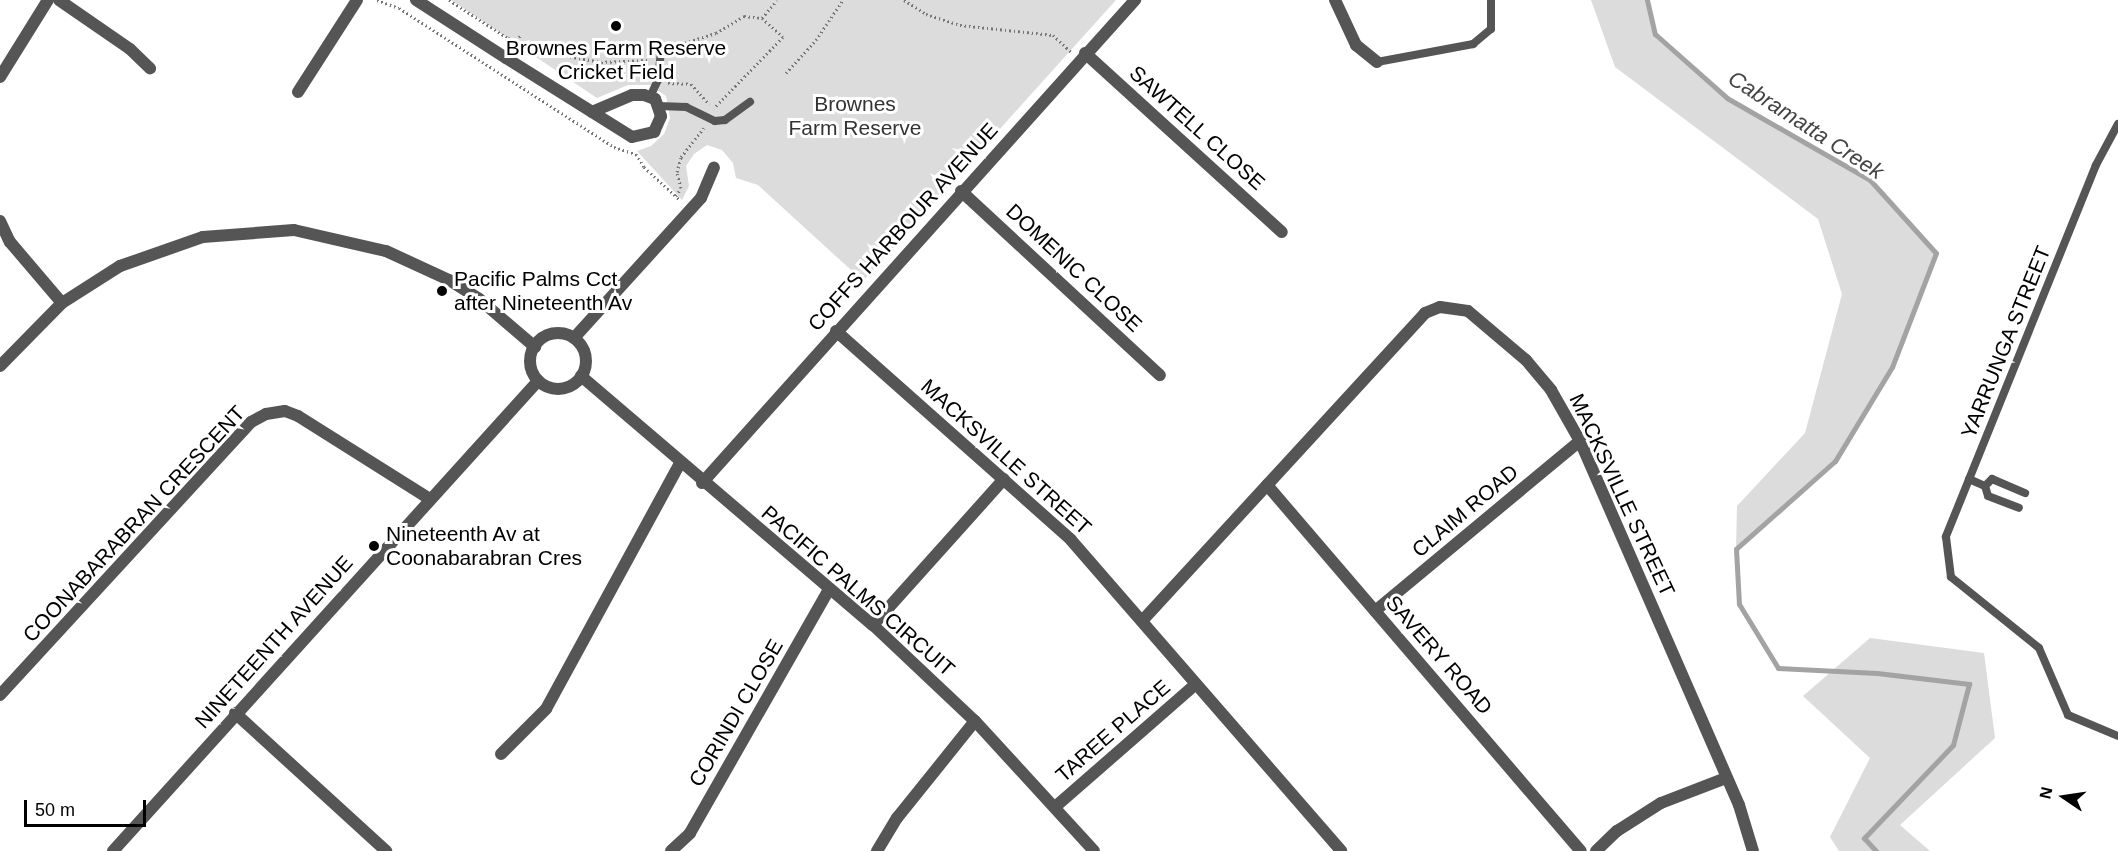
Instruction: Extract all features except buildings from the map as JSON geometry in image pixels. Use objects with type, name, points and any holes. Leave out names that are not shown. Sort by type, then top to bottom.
[{"type":"street","points":[[0,77],[48,0]]},
{"type":"street","points":[[59,0],[130,49],[150,68]]},
{"type":"street","points":[[298,92],[357,0]]},
{"type":"street","points":[[416,0],[592,112],[637,138],[654,132],[660,126],[655,102],[632,94],[592,112]]},
{"type":"street","name":"COFFS HARBOUR AVENUE","points":[[702,483],[961,190],[1135,0]]},
{"type":"street","points":[[1335,0],[1356,45],[1377,62]]},
{"type":"street","name":"SAWTELL CLOSE","points":[[1085,53],[1282,232]]},
{"type":"street","points":[[574,338],[702,198],[714,168]]},
{"type":"street","name":"DOMENIC CLOSE","points":[[961,190],[1160,375]]},
{"type":"street","points":[[0,221],[10,242],[63,303]]},
{"type":"street","points":[[0,366],[63,303],[120,266],[159,250],[203,237],[294,230],[386,252],[423,268],[479,299],[535,347]]},
{"type":"street","name":"MACKSVILLE STREET","points":[[1142,621],[1425,313],[1440,307],[1468,311],[1526,360],[1551,390],[1580,441],[1726,778],[1753,851]]},
{"type":"street","name":"MACKSVILLE STREET","points":[[836,331],[1071,540],[1341,851]]},
{"type":"street","points":[[554,333],[574,338],[585,354],[581,376],[561,389],[538,381],[530,365],[535,347],[554,333]]},
{"type":"street","name":"PACIFIC PALMS CIRCUIT","points":[[581,376],[702,483],[873,625],[975,721],[1094,851]]},
{"type":"street","name":"NINETEENTH AVENUE","points":[[113,851],[235,713],[538,381]]},
{"type":"street","name":"COONABARABRAN CRESCENT","points":[[0,695],[251,422],[266,414],[285,411],[298,416],[430,499]]},
{"type":"street","name":"CLAIM ROAD","points":[[1375,611],[1580,441]]},
{"type":"street","points":[[501,754],[546,709],[680,463]]},
{"type":"street","points":[[873,625],[1004,479]]},
{"type":"street","name":"SAVERY ROAD","points":[[1267,485],[1581,851]]},
{"type":"street","name":"CORINDI CLOSE","points":[[671,851],[690,833],[829,589]]},
{"type":"street","name":"TAREE PLACE","points":[[1055,807],[1196,684]]},
{"type":"street","points":[[235,713],[386,851]]},
{"type":"street","points":[[877,851],[897,818],[975,721]]},
{"type":"street","points":[[1596,851],[1617,831],[1661,803],[1726,778]]},
{"type":"lane","points":[[1377,62],[1473,44],[1491,29],[1491,0]]},
{"type":"lane","points":[[661,54],[655,102],[686,107],[715,121],[725,120],[750,102]]},
{"type":"lane","name":"YARRUNGA STREET","points":[[2118,124],[2096,165],[1946,537],[1951,577],[2039,648],[2068,716],[2118,736]]},
{"type":"lane","points":[[1969,479],[1985,486],[1988,496],[2019,508]]},
{"type":"lane","points":[[1985,486],[1992,479],[2025,493]]},
{"type":"path","points":[[377,0],[399,8],[614,147],[636,153],[644,167],[683,204]]},
{"type":"path","points":[[449,0],[508,38],[539,51],[601,62],[661,54],[716,33],[744,16],[762,18],[783,37],[713,109],[691,84],[658,80]]},
{"type":"path","points":[[762,18],[777,0]]},
{"type":"path","points":[[786,73],[816,40],[843,0]]},
{"type":"path","points":[[904,0],[927,14],[960,25],[1053,35],[1069,50]]},
{"type":"path","points":[[676,196],[681,188],[677,172],[681,157],[704,128]]},
{"type":"green space","name":"Brownes Farm Reserve","points":[[451,0],[1116,0],[863,281],[758,185],[736,178],[733,163],[722,150],[707,145],[694,154],[686,166],[689,186],[682,200],[637,151],[651,146],[664,134],[670,118],[666,96],[650,85],[628,85],[597,98]]},
{"type":"green space","points":[[1591,0],[1647,0],[1655,34],[1727,98],[1870,180],[1936,253],[1892,367],[1835,461],[1736,549],[1737,506],[1805,433],[1842,294],[1818,219],[1615,67]]},
{"type":"green space","points":[[1870,638],[1984,653],[1995,738],[1900,825],[1930,851],[1839,851],[1830,837],[1870,758],[1803,696]]},
{"type":"waterway","name":"Cabramatta Creek","points":[[1647,0],[1655,34],[1727,98],[1870,180],[1936,253],[1892,367],[1835,461],[1736,549],[1739,604],[1778,668],[1877,673],[1969,684],[1953,745],[1864,838],[1876,851]]},
{"type":"place","name":"Brownes Farm Reserve Cricket Field","points":[[616,26]]},
{"type":"place","name":"Pacific Palms Cct after Nineteenth Av","points":[[442,291]]},
{"type":"place","name":"Nineteenth Av at Coonabarabran Cres","points":[[374,546]]}]
